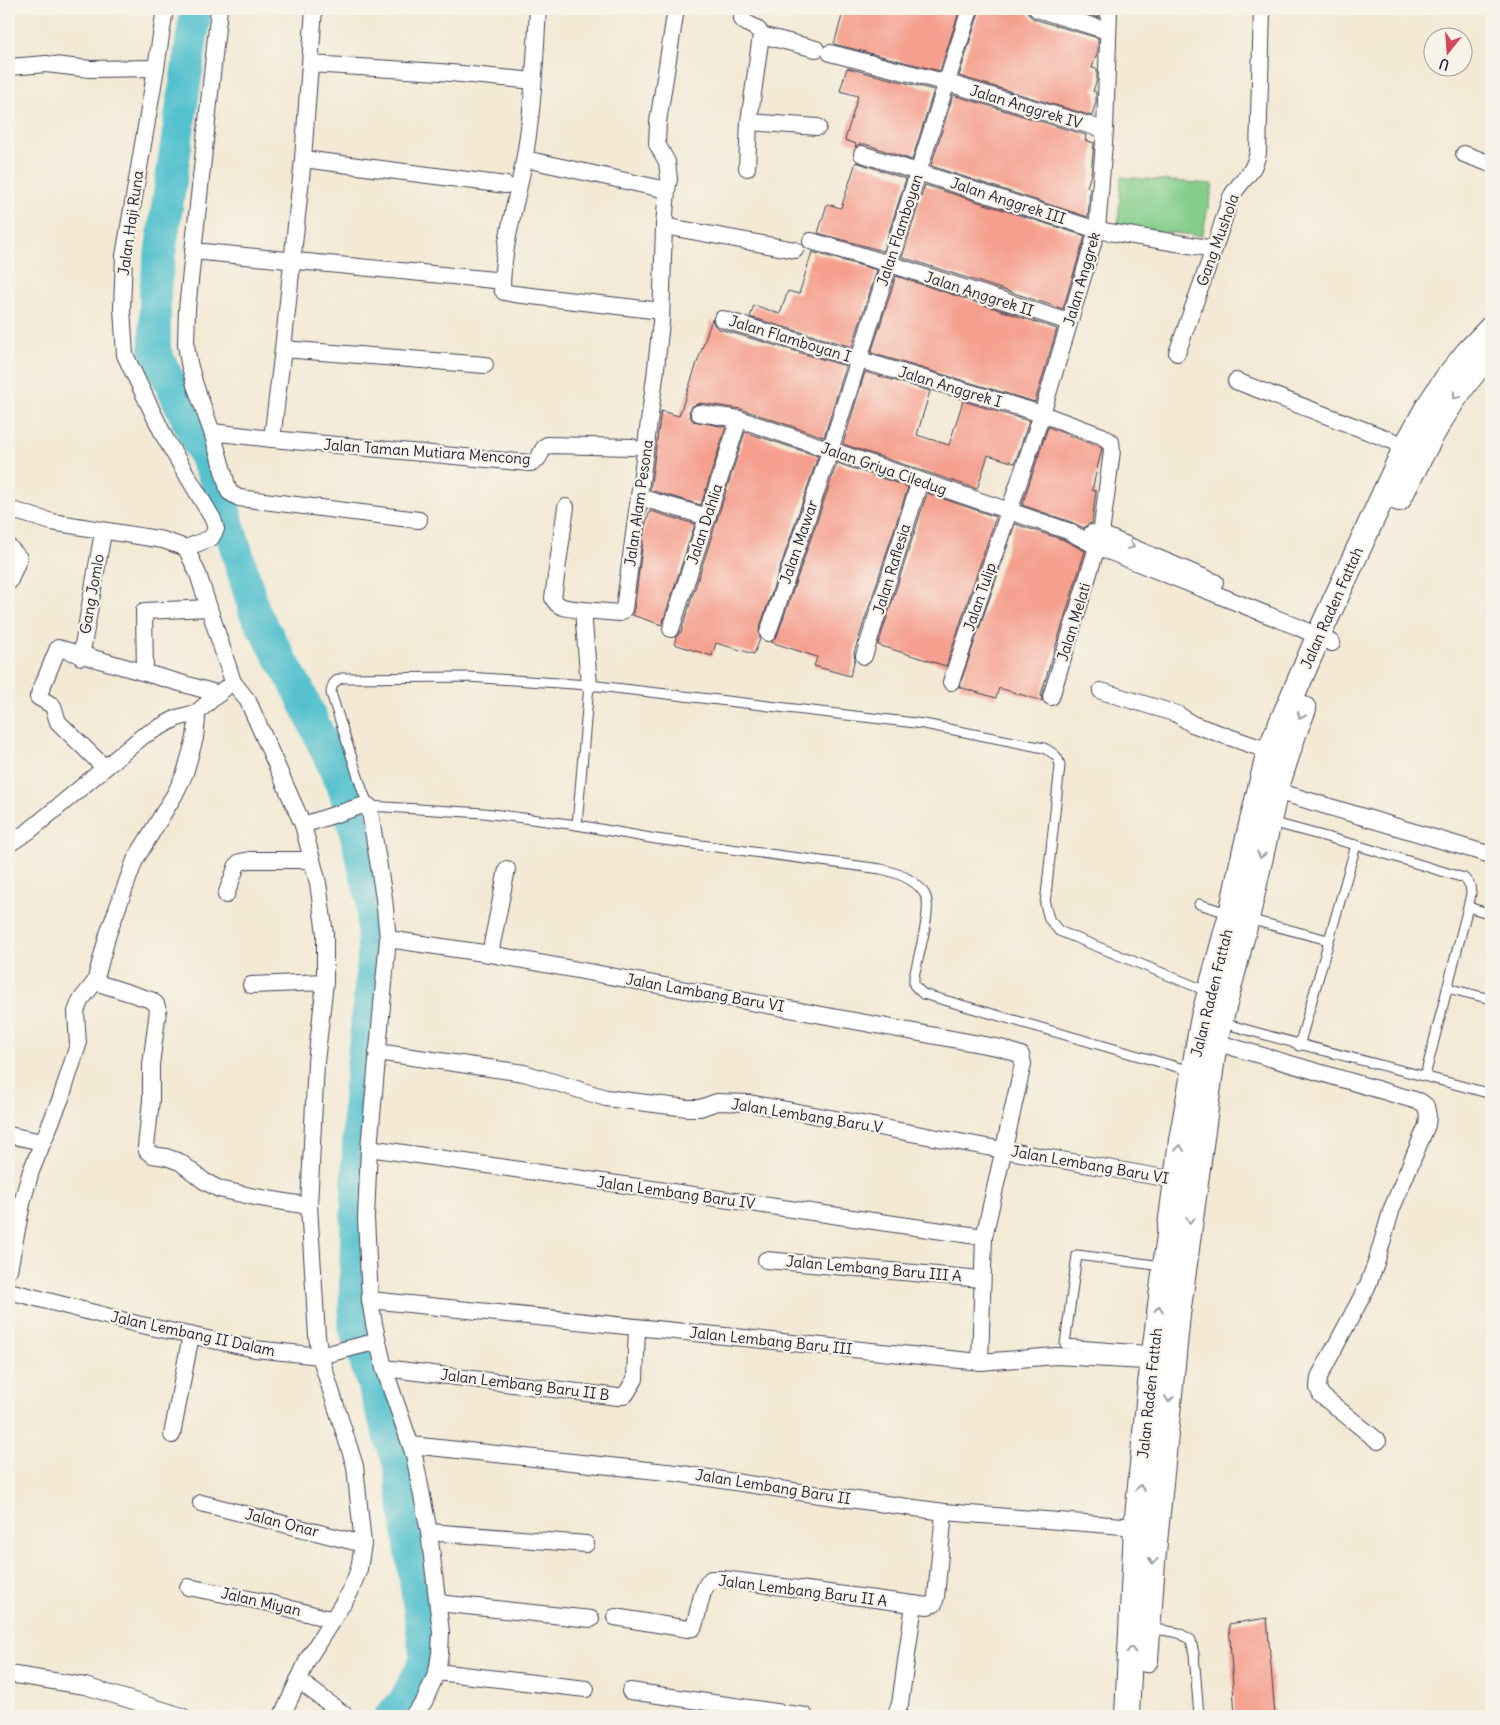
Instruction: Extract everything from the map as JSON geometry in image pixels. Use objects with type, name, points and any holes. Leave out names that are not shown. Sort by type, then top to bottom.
[{"type":"main road","name":"Jalan Raden Fattah","points":[[1174,1267],[1176,1180],[1239,916],[1268,821],[1269,751],[1432,433],[1451,402],[1485,356],[1491,328]]},
{"type":"main road","name":"Jalan Raden Fattah","points":[[1239,916],[1242,862],[1268,789],[1295,731],[1327,635],[1406,446],[1427,408],[1447,378],[1485,356]]},
{"type":"main road","name":"Jalan Raden Fattah","points":[[1127,1716],[1136,1527],[1163,1357],[1202,1074]]},
{"type":"main road","name":"Jalan Raden Fattah","points":[[1142,1716],[1153,1562],[1163,1357]]},
{"type":"street","name":"Jalan Haji Runa","points":[[165,9],[124,256],[122,309],[125,356],[166,438],[216,529],[211,538],[186,548]]},
{"type":"street","points":[[218,9],[187,309],[186,346],[195,385],[212,432],[228,492],[233,496],[249,499],[419,520]]},
{"type":"street","points":[[272,439],[302,159],[314,9]]},
{"type":"street","points":[[538,9],[534,82],[525,159],[506,254],[502,289],[504,292],[514,294],[661,311]]},
{"type":"street","name":"Jalan Alam Pesona","points":[[583,610],[620,614],[624,609],[653,390],[661,311],[664,226],[669,179],[667,162],[657,144],[658,122],[674,9]]},
{"type":"street","points":[[743,9],[742,19],[744,23],[757,29],[761,35],[750,122],[747,168]]},
{"type":"street","name":"Jalan Flamboyan","points":[[830,450],[970,9]]},
{"type":"street","points":[[1037,9],[1108,31]]},
{"type":"street","name":"Jalan Anggrek","points":[[1008,511],[1042,414],[1097,230],[1105,130],[1109,9]]},
{"type":"street","name":"Gang Mushola","points":[[1177,353],[1231,197],[1250,174],[1258,153],[1262,9]]},
{"type":"street","name":"Jalan Anggrek IV","points":[[761,35],[948,83],[1105,130]]},
{"type":"street","points":[[9,67],[46,64],[90,69],[156,68]]},
{"type":"street","points":[[310,64],[440,72],[524,80]]},
{"type":"street","points":[[750,122],[818,127]]},
{"type":"street","name":"Jalan Anggrek III","points":[[862,154],[1097,230]]},
{"type":"street","points":[[1464,154],[1491,164]]},
{"type":"street","points":[[302,159],[506,185]]},
{"type":"street","points":[[525,159],[668,190]]},
{"type":"street","points":[[664,226],[795,250]]},
{"type":"street","points":[[1097,230],[1214,249]]},
{"type":"street","name":"Jalan Anggrek II","points":[[811,241],[890,264],[1069,322]]},
{"type":"street","points":[[193,251],[494,280]]},
{"type":"street","name":"Jalan Flamboyan I","points":[[722,319],[859,360]]},
{"type":"street","points":[[283,349],[485,366]]},
{"type":"street","name":"Jalan Anggrek I","points":[[859,360],[1042,414]]},
{"type":"street","points":[[1236,381],[1406,446]]},
{"type":"street","name":"Jalan Griya Ciledug","points":[[699,413],[738,419],[1099,540],[1327,635]]},
{"type":"street","points":[[1042,414],[1102,436],[1111,442],[1112,451],[1099,540]]},
{"type":"street","name":"Jalan Dahlia","points":[[671,629],[738,419]]},
{"type":"street","name":"Jalan Taman Mutiara Mencong","points":[[212,432],[529,463],[538,460],[543,448],[548,444],[632,447]]},
{"type":"street","name":"Jalan Mawar","points":[[768,633],[830,450]]},
{"type":"street","name":"Jalan Raflesia","points":[[864,656],[920,481]]},
{"type":"street","points":[[648,500],[708,517]]},
{"type":"street","points":[[566,507],[553,598],[560,607],[583,610],[589,685]]},
{"type":"street","name":"Jalan Tulip","points":[[952,682],[1008,511]]},
{"type":"street","points":[[10,512],[103,532],[163,540],[186,548],[198,574],[233,682],[248,701],[303,825],[318,883],[325,934],[325,982],[316,1062],[309,1206],[317,1336],[327,1355],[356,1466],[363,1544],[359,1569],[350,1592],[309,1657],[282,1716]]},
{"type":"street","name":"Gang Jomlo","points":[[81,655],[103,532]]},
{"type":"street","name":"Jalan Melati","points":[[1051,697],[1099,540]]},
{"type":"street","points":[[9,548],[19,558],[9,582]]},
{"type":"street","points":[[145,672],[144,611],[209,608]]},
{"type":"street","points":[[104,767],[58,722],[53,706],[38,697],[58,648],[219,694]]},
{"type":"street","points":[[9,844],[29,831],[143,736],[178,718],[196,713],[233,682]]},
{"type":"street","points":[[1101,691],[1177,714],[1192,724],[1269,751]]},
{"type":"street","points":[[9,1270],[23,1199],[42,1142],[61,1098],[78,1045],[76,1012],[80,1001],[95,982],[108,934],[135,860],[176,794],[185,773],[195,738],[196,713]]},
{"type":"street","points":[[1268,789],[1491,855]]},
{"type":"street","points":[[303,825],[365,806],[384,898],[388,939],[369,1148],[366,1218],[371,1342],[384,1368],[411,1445],[429,1532],[441,1632],[437,1672],[424,1702],[412,1716]]},
{"type":"street","points":[[226,895],[240,862],[250,860],[312,860]]},
{"type":"street","points":[[490,954],[507,869]]},
{"type":"street","name":"Jalan Lambang Baru VI","points":[[388,939],[490,954],[1001,1048],[1021,1055],[1023,1064],[1003,1150]]},
{"type":"street","points":[[95,982],[151,1000],[156,1004],[158,1010],[151,1065],[151,1100],[147,1152],[180,1162],[204,1181],[219,1189],[309,1206]]},
{"type":"street","points":[[251,985],[325,982]]},
{"type":"street","points":[[1213,1027],[1421,1102],[1426,1106],[1427,1125],[1392,1208],[1367,1287],[1319,1377],[1318,1388],[1321,1395],[1378,1441]]},
{"type":"street","name":"Jalan Lembang Baru V","points":[[377,1052],[524,1073],[606,1098],[687,1108],[700,1108],[717,1102],[728,1101],[749,1103],[1003,1150]]},
{"type":"street","points":[[9,1134],[42,1142]]},
{"type":"street","name":"Jalan Lembang Baru IV","points":[[369,1148],[984,1237]]},
{"type":"street","points":[[980,1362],[984,1237],[1003,1150]]},
{"type":"street","name":"Jalan Lembang Baru VI","points":[[1003,1150],[1176,1180]]},
{"type":"street","name":"Jalan Lembang Baru III A","points":[[766,1260],[982,1279]]},
{"type":"street","name":"Jalan Lembang II Dalam","points":[[9,1291],[137,1324],[255,1349],[327,1355],[371,1342]]},
{"type":"street","name":"Jalan Lembang Baru III","points":[[370,1300],[980,1362],[1056,1356],[1163,1357]]},
{"type":"street","name":"Jalan Lembang Baru II B","points":[[384,1368],[618,1397],[626,1394],[635,1379],[637,1328]]},
{"type":"street","points":[[172,1435],[191,1335]]},
{"type":"street","name":"Jalan Lembang Baru II","points":[[411,1445],[676,1473],[944,1512],[1136,1527]]},
{"type":"street","name":"Jalan Onar","points":[[201,1503],[363,1544]]},
{"type":"street","name":"Jalan Lembang Baru II A","points":[[615,1617],[688,1629],[693,1628],[697,1620],[703,1592],[711,1580],[723,1579],[928,1606],[934,1604],[936,1597],[944,1512]]},
{"type":"street","points":[[429,1532],[586,1544]]},
{"type":"street","name":"Jalan Miyan","points":[[188,1587],[270,1603],[333,1620]]},
{"type":"street","points":[[438,1603],[591,1619]]},
{"type":"street","points":[[895,1716],[900,1704],[914,1604]]},
{"type":"street","points":[[437,1672],[586,1689]]},
{"type":"street","points":[[9,1674],[85,1686],[182,1716]]},
{"type":"street","points":[[298,1680],[346,1716]]},
{"type":"street","points":[[630,1691],[806,1716]]},
{"type":"lane","points":[[1202,1074],[923,994],[914,985],[914,977],[928,910],[926,897],[914,882],[899,874],[881,869],[656,839],[577,825],[484,813],[365,806],[331,693],[332,686],[335,681],[342,678],[466,677],[589,685],[924,724],[1044,748],[1055,754],[1060,760],[1045,904],[1049,919],[1059,931],[1219,995]]},
{"type":"lane","points":[[577,825],[589,685]]},
{"type":"lane","points":[[1268,821],[1356,845],[1464,878],[1470,885],[1471,894],[1468,907],[1425,1076]]},
{"type":"lane","points":[[1299,1046],[1356,845]]},
{"type":"lane","points":[[1198,904],[1328,940]]},
{"type":"lane","points":[[1468,907],[1491,914]]},
{"type":"lane","points":[[1447,988],[1491,999]]},
{"type":"lane","points":[[1213,1027],[1425,1076],[1491,1094]]},
{"type":"lane","points":[[1163,1357],[1065,1344],[1077,1255],[1174,1267]]},
{"type":"lane","points":[[1148,1628],[1178,1633],[1191,1640],[1194,1654],[1199,1716]]},
{"type":"green space","points":[[1121,177],[1213,184],[1202,236],[1118,227]]},
{"type":"building","points":[[844,9],[960,9],[940,71],[834,44]]},
{"type":"building","points":[[980,9],[1027,9],[1029,15],[1034,19],[1098,38],[1098,50],[1092,68],[1097,69],[1097,80],[1093,91],[1096,92],[1096,102],[1092,116],[959,76]]},
{"type":"building","points":[[1070,9],[1099,9],[1099,18]]},
{"type":"building","points":[[847,68],[934,90],[912,160],[865,144],[859,144],[855,147],[856,144],[845,140],[858,96],[840,91]]},
{"type":"building","points":[[953,95],[1086,135],[1085,140],[1094,143],[1091,174],[1087,187],[1090,188],[1088,217],[931,166]]},
{"type":"building","points":[[856,162],[906,179],[883,251],[818,233],[827,204],[841,208]]},
{"type":"building","points":[[925,185],[1085,236],[1063,309],[902,257]]},
{"type":"building","points":[[812,252],[877,270],[852,347],[750,317],[754,305],[780,314],[788,291],[799,294]]},
{"type":"building","points":[[896,276],[1057,329],[1035,402],[871,353]]},
{"type":"building","points":[[712,319],[714,325],[719,329],[846,366],[824,437],[741,409],[700,403],[692,406],[689,411],[693,421],[726,427],[701,505],[650,490],[661,411],[679,416]]},
{"type":"building","points":[[865,372],[930,391],[917,435],[949,445],[963,401],[1029,421],[1015,463],[988,455],[977,489],[843,444]]},
{"type":"building","points":[[1048,427],[1102,448],[1092,490],[1096,491],[1092,523],[1084,528],[1022,505]]},
{"type":"building","points":[[745,432],[818,456],[759,630],[760,639],[754,654],[716,643],[712,656],[674,644],[676,637],[681,632]]},
{"type":"building","points":[[837,463],[908,487],[854,653],[855,659],[850,676],[814,666],[817,657],[771,642],[777,636]]},
{"type":"building","points":[[927,493],[996,517],[946,666],[878,645]]},
{"type":"building","points":[[650,511],[695,524],[662,625],[632,615],[645,526]]},
{"type":"building","points":[[1015,524],[1064,540],[1085,551],[1041,694],[1042,701],[999,688],[996,698],[959,687]]},
{"type":"building","points":[[1267,1618],[1275,1716],[1235,1716],[1229,1624]]},
{"type":"waterway","points":[[196,9],[155,289],[155,351],[215,479],[255,613],[298,689],[345,792],[372,900],[373,958],[359,1098],[354,1327],[399,1465],[426,1660],[403,1703],[390,1716]]}]
